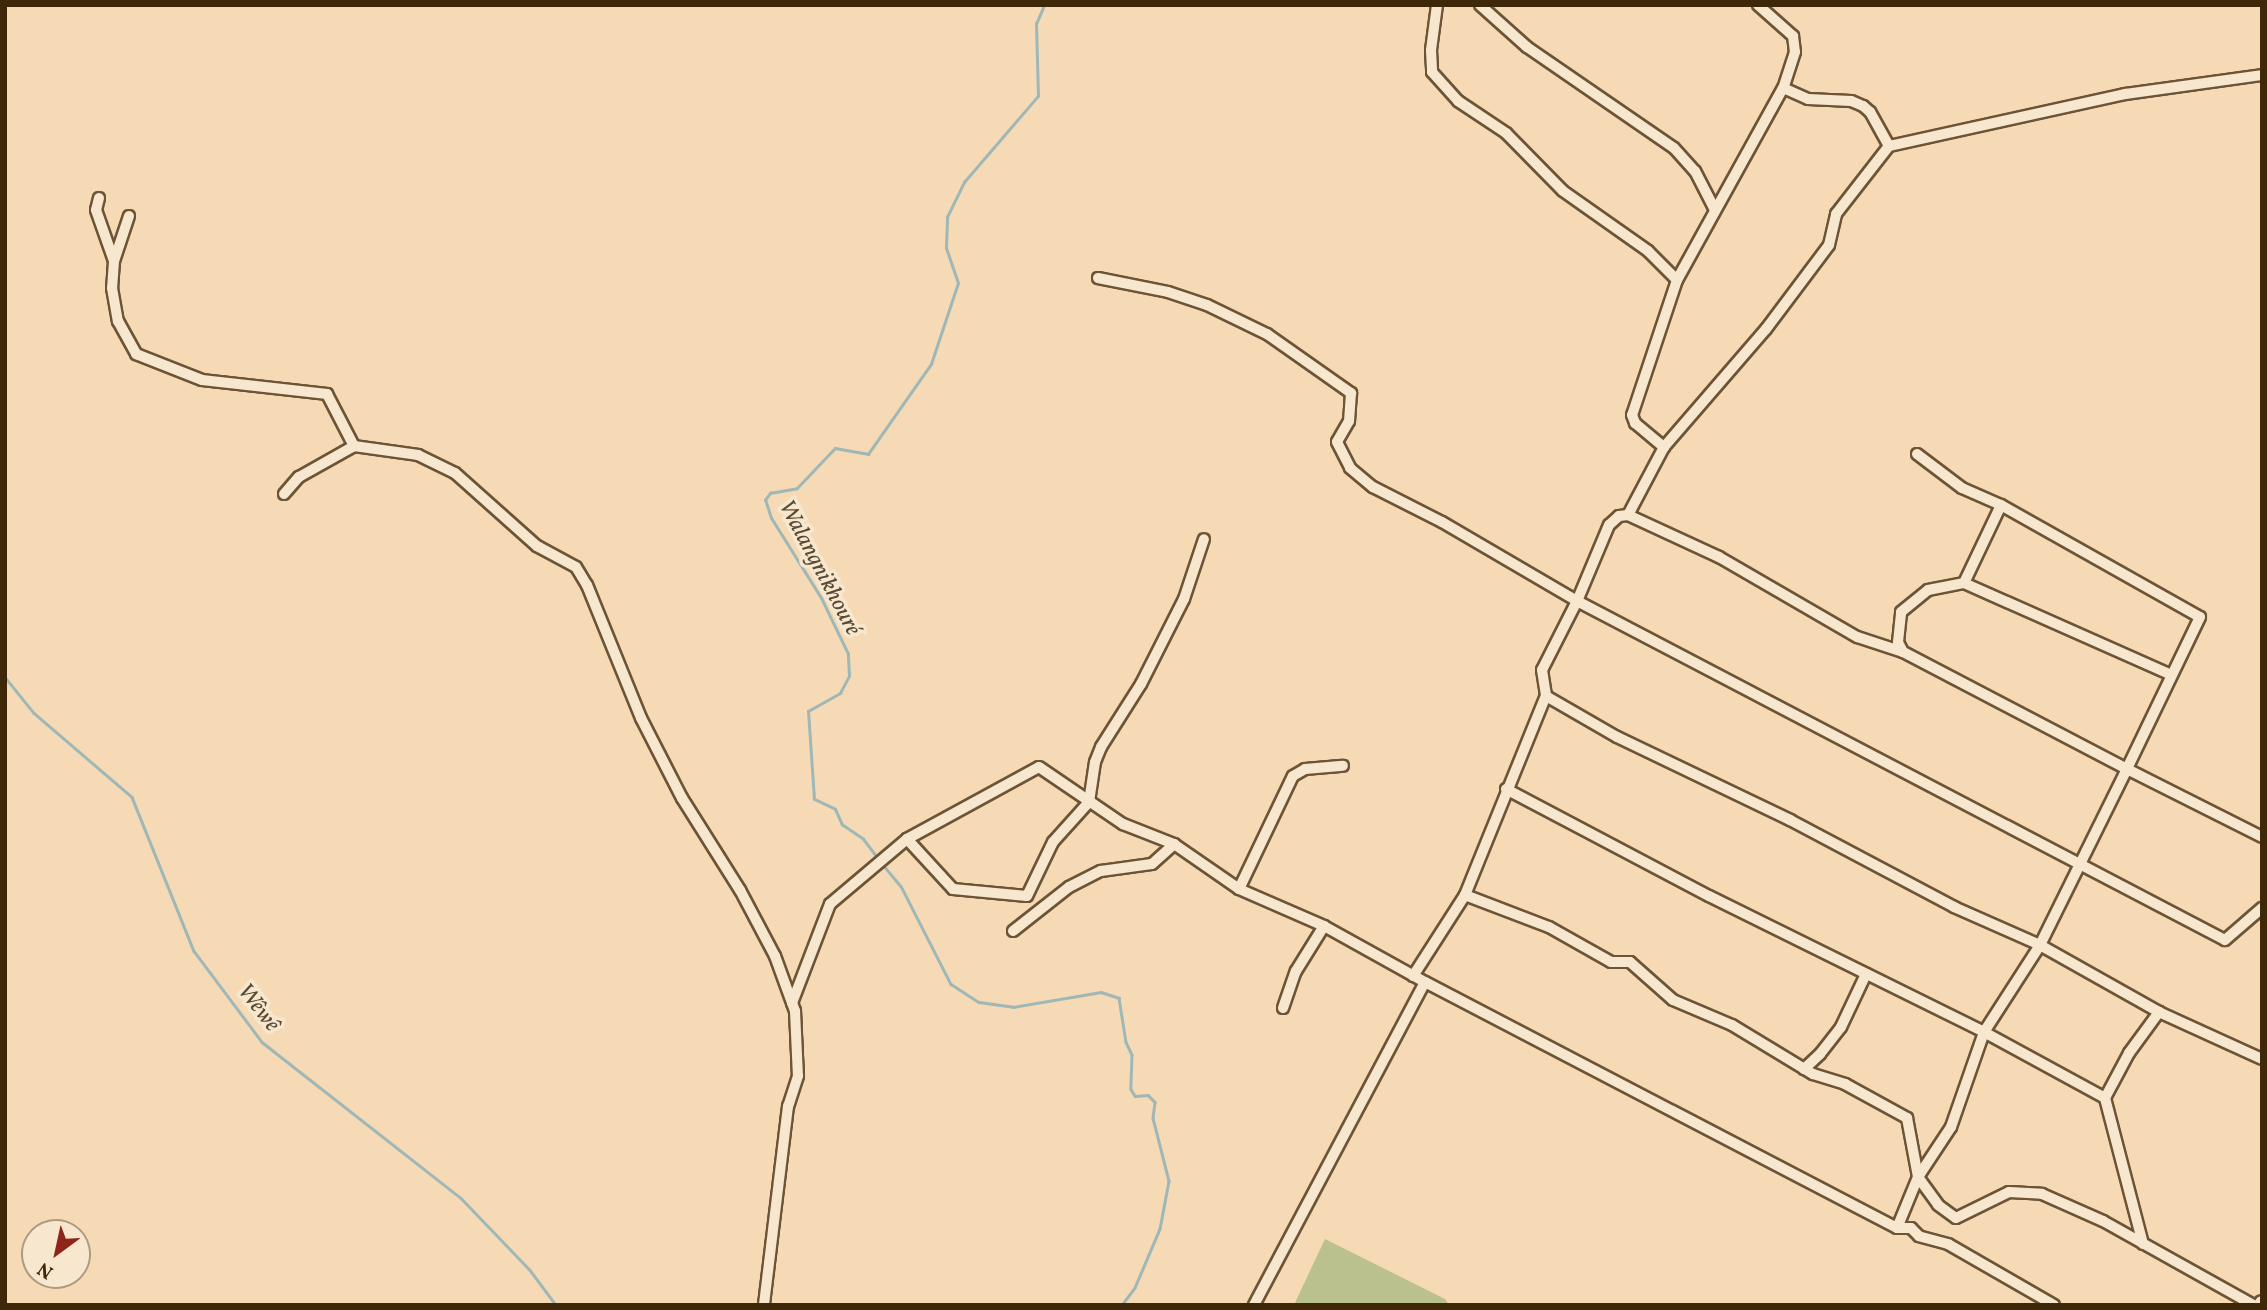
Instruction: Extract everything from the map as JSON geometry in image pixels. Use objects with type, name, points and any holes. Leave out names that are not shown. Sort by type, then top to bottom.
[{"type":"street","points":[[1437,5],[1431,50],[1432,72],[1458,102],[1506,133],[1563,191],[1648,251],[1677,280]]},
{"type":"street","points":[[1480,5],[1527,47],[1674,148],[1695,171],[1714,208]]},
{"type":"street","points":[[1664,447],[1635,423],[1632,415],[1677,280],[1714,208],[1783,88],[1795,52],[1793,36],[1758,5]]},
{"type":"street","points":[[1628,515],[1664,447],[1766,329],[1830,242],[1836,214],[1889,146],[2125,94],[2262,75]]},
{"type":"street","points":[[1783,88],[1808,99],[1851,101],[1863,106],[1889,146]]},
{"type":"street","points":[[99,198],[96,211],[114,261]]},
{"type":"street","points":[[129,216],[114,261],[112,288],[118,321],[136,354],[202,380],[327,394],[354,446]]},
{"type":"street","points":[[1098,278],[1168,292],[1207,305],[1267,334],[1351,393],[1349,421],[1337,442],[1350,468],[1373,487],[1442,522],[1577,601],[2225,940],[2262,908]]},
{"type":"street","points":[[284,494],[299,477],[354,446],[418,455],[455,473],[537,546],[576,567],[587,585],[641,718],[681,798],[740,890],[775,956],[795,1011],[798,1076],[788,1106],[764,1305]]},
{"type":"street","points":[[1897,1228],[1918,1177],[1951,1126],[1984,1032],[2039,945],[2200,617],[2001,505],[1962,488],[1917,454]]},
{"type":"street","points":[[1964,583],[2001,505]]},
{"type":"street","points":[[1413,975],[1465,895],[1546,696],[1542,670],[1577,601],[1609,525],[1619,516],[1628,515],[1719,557],[1857,637],[1903,652],[2262,837]]},
{"type":"street","points":[[907,839],[953,889],[1027,896],[1053,842],[1089,802],[1095,762],[1101,747],[1140,684],[1184,599],[1204,539]]},
{"type":"street","points":[[1903,652],[1898,642],[1901,612],[1928,590],[1964,583],[2172,675]]},
{"type":"street","points":[[1546,696],[1617,737],[1790,820],[1954,907],[2039,945],[2159,1012],[2262,1059]]},
{"type":"street","points":[[1239,889],[1293,776],[1305,769],[1343,766]]},
{"type":"street","points":[[792,1003],[830,904],[907,839],[1039,767],[1123,824],[1174,845],[1239,889],[1325,926],[1425,982],[1897,1228],[1911,1228],[1919,1237],[1948,1244],[2054,1305]]},
{"type":"street","points":[[1506,789],[1709,896],[1984,1032],[2105,1098]]},
{"type":"street","points":[[1013,932],[1069,887],[1101,871],[1152,864],[1174,845]]},
{"type":"street","points":[[1465,895],[1549,928],[1611,962],[1630,962],[1673,1000],[1732,1025],[1804,1069],[1844,1084],[1907,1118],[1918,1177],[1938,1205],[1956,1218],[2009,1192],[2042,1194],[2103,1221],[2253,1305]]},
{"type":"street","points":[[1283,1008],[1296,971],[1325,926]]},
{"type":"street","points":[[1804,1069],[1821,1054],[1841,1027],[1866,974]]},
{"type":"street","points":[[1254,1305],[1425,982]]},
{"type":"street","points":[[2143,1244],[2105,1098],[2129,1053],[2159,1012]]},
{"type":"green space","points":[[1325,1239],[1445,1299],[1449,1305],[1294,1305]]},
{"type":"waterway","name":"Walangnikhouré","points":[[875,855],[863,839],[842,825],[835,809],[814,799],[808,711],[840,693],[849,676],[848,654],[821,598],[771,518],[765,500],[770,493],[797,488],[835,448],[868,454],[931,364],[958,283],[946,248],[947,217],[964,182],[1038,96],[1036,24],[1044,5]]},
{"type":"waterway","name":"Walangnikhouré","points":[[1085,5],[1096,5]]},
{"type":"waterway","name":"Wêwê","points":[[5,677],[34,713],[132,797],[194,951],[262,1042],[461,1198],[530,1270],[556,1305]]},
{"type":"waterway","name":"Walangnikhouré","points":[[884,866],[901,886],[951,984],[979,1002],[1013,1007],[1101,992],[1119,998],[1126,1042],[1132,1055],[1131,1089],[1135,1096],[1148,1095],[1155,1102],[1153,1118],[1169,1181],[1160,1229],[1135,1288],[1122,1305]]}]
